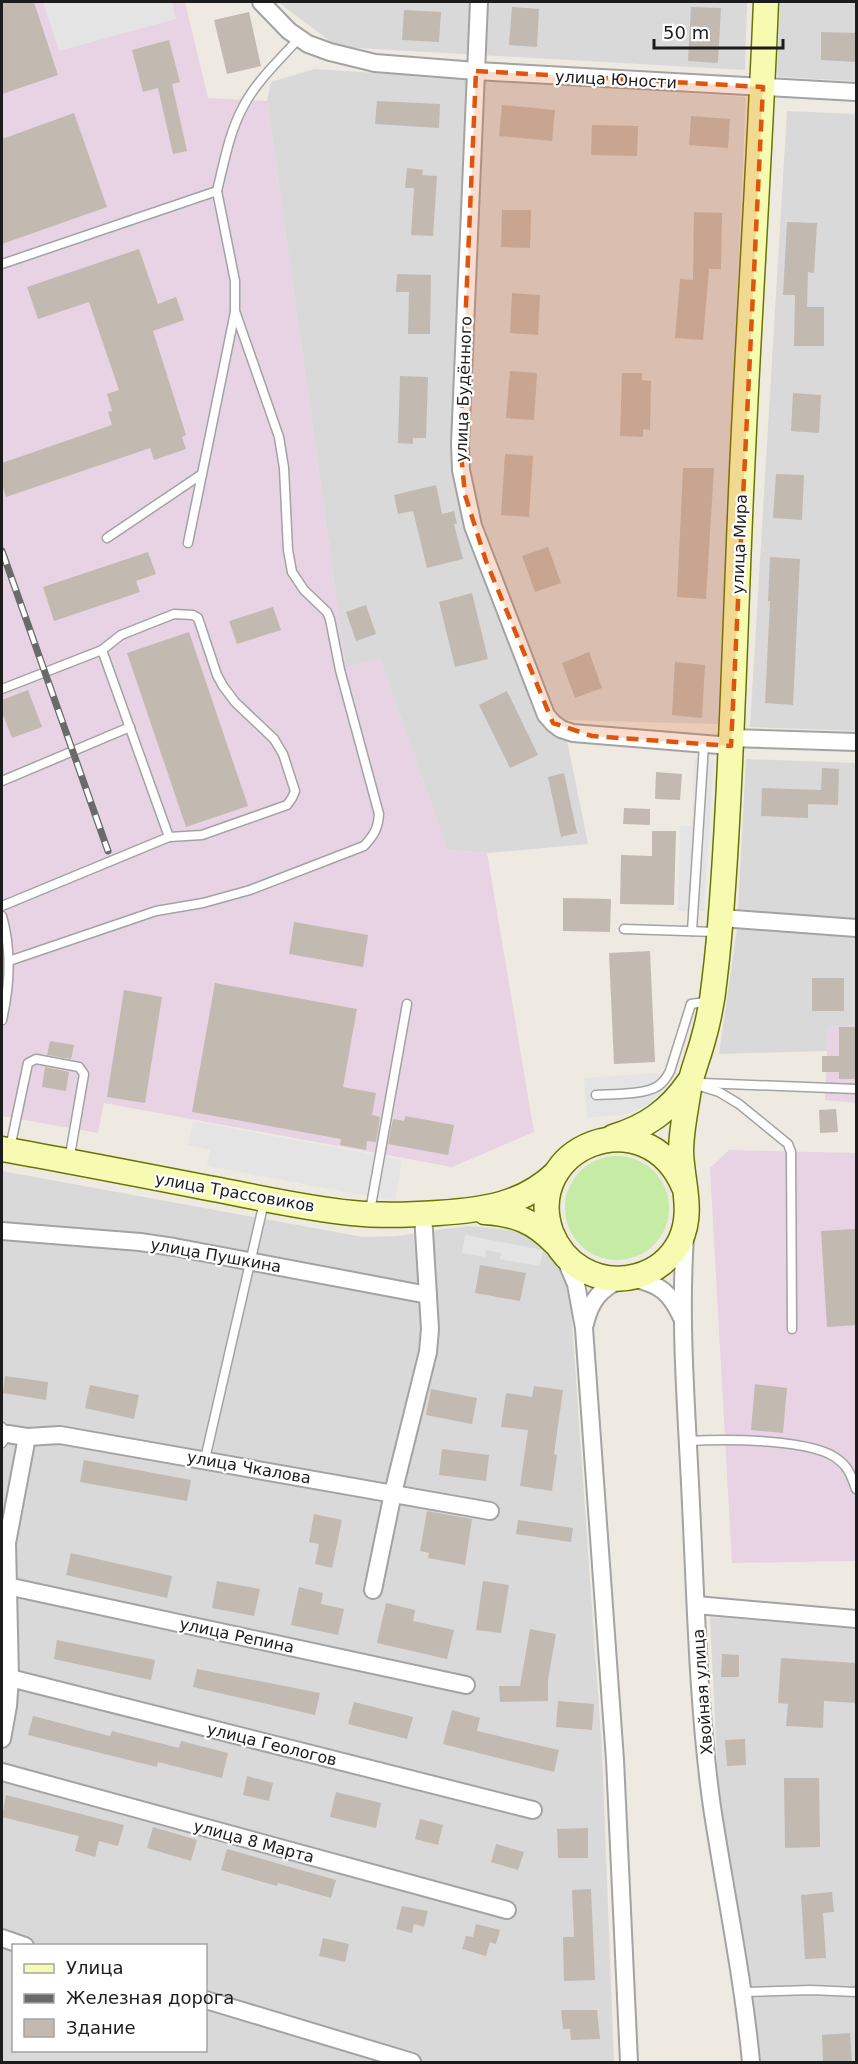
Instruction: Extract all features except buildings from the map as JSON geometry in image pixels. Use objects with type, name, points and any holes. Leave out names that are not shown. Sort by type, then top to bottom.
[{"type":"main road","name":"улица Мира","points":[[689,1083],[704,1037],[712,1001],[720,925],[731,742],[745,407],[766,2]]},
{"type":"main road","points":[[471,1211],[498,1206],[528,1194],[544,1184],[580,1149],[635,1130],[656,1118],[680,1096],[689,1083]]},
{"type":"main road","points":[[471,1211],[500,1214],[531,1222],[545,1232],[573,1264],[603,1278],[627,1278],[648,1272],[667,1259],[681,1240],[686,1223],[688,1205],[681,1148],[689,1083]]},
{"type":"main road","points":[[598,1141],[622,1139],[650,1147],[669,1161],[684,1187]]},
{"type":"main road","name":"улица Трассовиков","points":[[6,1150],[350,1213],[369,1215],[471,1211]]},
{"type":"main road","points":[[558,1247],[549,1224],[548,1201],[551,1185],[562,1166]]},
{"type":"street","name":"улица Юности","points":[[261,2],[271,15],[299,38],[330,52],[375,63],[476,71],[856,92]]},
{"type":"street","name":"улица Будённого","points":[[479,2],[460,444],[461,470],[472,526],[546,715],[561,729],[592,736],[704,744],[856,742]]},
{"type":"street","points":[[720,925],[856,928]]},
{"type":"street","points":[[373,1590],[393,1493],[428,1352],[430,1329],[423,1214]]},
{"type":"street","name":"Хвойная улица","points":[[686,1223],[683,1319],[696,1605],[706,1752],[712,1806],[743,1992],[752,2062]]},
{"type":"street","name":"улица Пушкина","points":[[2,1231],[140,1242],[428,1295]]},
{"type":"street","points":[[558,1247],[573,1273],[584,1328],[615,1760],[629,2062]]},
{"type":"street","points":[[584,1328],[588,1313],[598,1294],[605,1287],[627,1278],[654,1284],[661,1288],[676,1305],[683,1319]]},
{"type":"street","name":"улица Чкалова","points":[[4,1434],[27,1437],[60,1435],[490,1510]]},
{"type":"street","points":[[2,1740],[10,1678],[4,1543],[27,1437]]},
{"type":"street","name":"улица Репина","points":[[7,1586],[466,1685]]},
{"type":"street","points":[[696,1605],[856,1619]]},
{"type":"street","name":"улица Геологов","points":[[10,1678],[533,1810]]},
{"type":"street","name":"улица 8 Марта","points":[[2,1772],[507,1910]]},
{"type":"street","points":[[2,1938],[19,1944]]},
{"type":"street","points":[[207,2000],[412,2062]]},
{"type":"lane","points":[[188,543],[235,311],[234,280],[217,192],[230,139],[243,107],[256,86],[299,38]]},
{"type":"lane","points":[[2,264],[217,192]]},
{"type":"lane","points":[[9,962],[156,911],[203,903],[250,890],[364,846],[375,835],[379,814],[340,670],[330,619],[327,612],[304,590],[292,572],[288,550],[284,468],[279,437],[235,311]]},
{"type":"lane","points":[[107,538],[202,474]]},
{"type":"lane","points":[[2,690],[102,650],[121,635],[174,614],[193,615],[198,618],[217,675],[223,686],[235,702],[274,740],[283,754],[295,791],[287,805],[202,835],[169,837],[2,906]]},
{"type":"lane","points":[[102,650],[169,837]]},
{"type":"lane","points":[[2,781],[130,727]]},
{"type":"lane","points":[[692,931],[704,744]]},
{"type":"lane","points":[[2,916],[6,929],[9,962],[2,1020]]},
{"type":"lane","points":[[624,929],[692,931],[720,925]]},
{"type":"lane","points":[[596,1095],[649,1090],[657,1087],[670,1071],[691,1004],[712,1001]]},
{"type":"lane","points":[[369,1215],[407,1004]]},
{"type":"lane","points":[[6,1150],[28,1063],[36,1059],[79,1067],[84,1074],[69,1161]]},
{"type":"lane","points":[[689,1083],[856,1089]]},
{"type":"lane","points":[[689,1083],[719,1092],[746,1109],[788,1144],[791,1152],[792,1329]]},
{"type":"lane","points":[[205,1459],[264,1198]]},
{"type":"lane","points":[[688,1441],[725,1440],[807,1446],[827,1452],[839,1460],[849,1470],[856,1489]]},
{"type":"lane","points":[[743,1992],[811,1990],[856,1992]]},
{"type":"highlighted area","points":[[476,71],[763,87],[731,746],[592,736],[553,723],[486,561],[465,495],[460,444]]},
{"type":"shaded area","points":[[2,2],[185,2],[208,98],[267,101],[346,668],[380,658],[447,850],[487,853],[534,1132],[452,1167],[104,1103],[98,1133],[2,1116]]},
{"type":"shaded area","points":[[43,2],[172,2],[176,19],[59,51]]},
{"type":"shaded area","points":[[278,2],[747,2],[745,70],[338,47]]},
{"type":"shaded area","points":[[780,2],[856,2],[856,81],[779,77],[777,74]]},
{"type":"shaded area","points":[[315,69],[746,97],[718,724],[563,720],[588,844],[487,853],[447,850],[380,658],[346,668],[267,101],[271,82]]},
{"type":"shaded area","points":[[787,111],[856,114],[856,731],[750,727]]},
{"type":"shaded area","points":[[694,759],[714,760],[704,911],[678,911],[680,826],[692,826]]},
{"type":"shaded area","points":[[746,759],[856,763],[856,1025],[828,1027],[827,1051],[719,1054],[737,929]]},
{"type":"shaded area","points":[[856,1025],[856,1103],[825,1100],[828,1027]]},
{"type":"shaded area","points":[[657,1073],[667,1083],[646,1106],[628,1114],[587,1118],[584,1078]]},
{"type":"shaded area","points":[[193,1121],[402,1160],[395,1201],[207,1166],[210,1150],[188,1145]]},
{"type":"shaded area","points":[[729,1150],[856,1153],[856,1561],[732,1563],[710,1168]]},
{"type":"shaded area","points":[[2,1171],[363,1237],[396,1236],[467,1226],[512,1230],[528,1235],[541,1244],[555,1262],[566,1283],[571,1308],[602,1751],[614,2062],[2,2062]]},
{"type":"shaded area","points":[[465,1235],[543,1250],[540,1266],[500,1259],[501,1253],[486,1250],[485,1257],[462,1253]]},
{"type":"shaded area","points":[[710,1617],[856,1628],[856,2062],[759,2062],[718,1782]]},
{"type":"green space","points":[[617,1156],[637,1160],[654,1171],[665,1188],[669,1208],[665,1228],[654,1245],[637,1256],[617,1260],[597,1256],[580,1245],[569,1228],[565,1208],[569,1188],[580,1171],[597,1160]]},
{"type":"railway","points":[[2,551],[108,851]]}]
